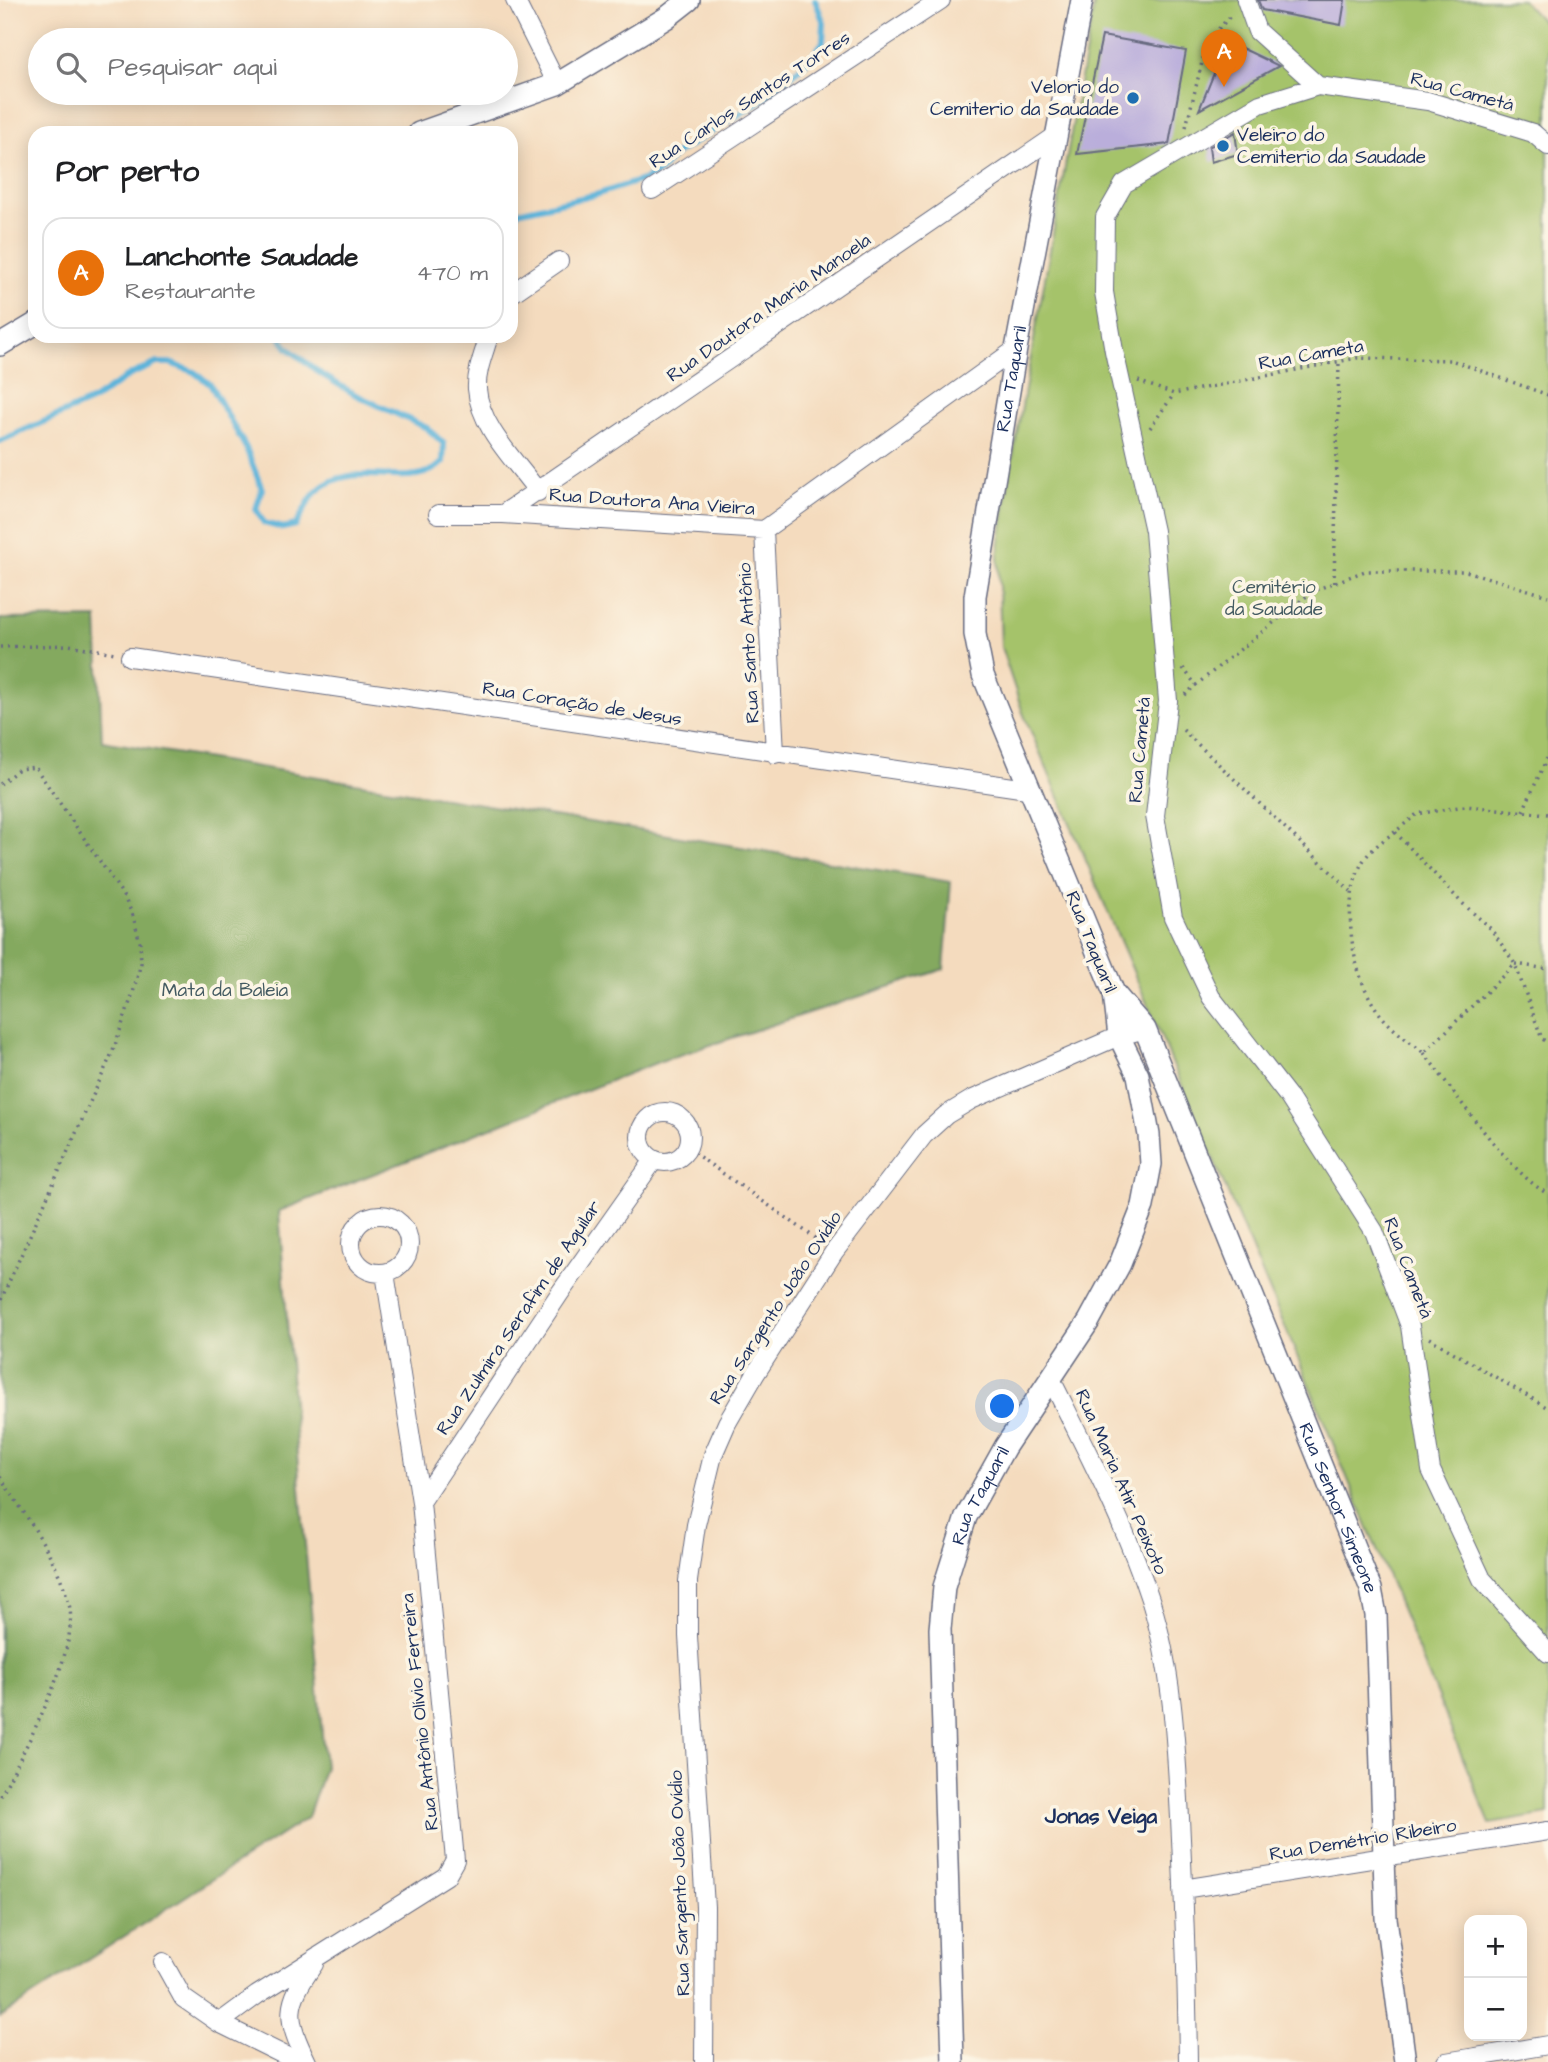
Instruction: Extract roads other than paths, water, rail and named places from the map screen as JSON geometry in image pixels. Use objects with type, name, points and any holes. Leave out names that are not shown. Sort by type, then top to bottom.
[{"type":"street","points":[[514,0],[557,83]]},
{"type":"street","points":[[518,97],[557,83],[666,19],[690,0]]},
{"type":"street","name":"Rua Carlos Santos Torres","points":[[652,190],[941,0]]},
{"type":"street","name":"Rua Taquaril","points":[[953,2062],[940,1629],[944,1587],[966,1517],[1004,1447],[1051,1379],[1120,1264],[1143,1206],[1151,1164],[1139,1075],[1119,1036],[1114,992],[1027,789],[983,675],[975,634],[975,596],[1016,349],[1082,0]]},
{"type":"street","points":[[1242,4],[1257,31],[1318,86]]},
{"type":"street","name":"Rua Cametá","points":[[1548,146],[1533,134],[1428,101],[1318,86],[1260,104],[1124,184],[1105,217],[1104,292],[1154,531],[1166,714],[1155,816],[1173,917],[1211,997],[1288,1096],[1374,1231],[1410,1326],[1431,1470],[1482,1579],[1548,1653]]},
{"type":"street","points":[[438,126],[496,105]]},
{"type":"street","name":"Rua Doutora Maria Manoela","points":[[503,514],[1057,135]]},
{"type":"street","points":[[518,289],[559,261]]},
{"type":"street","points":[[0,345],[28,328]]},
{"type":"street","points":[[487,343],[477,389],[485,419],[538,492]]},
{"type":"street","name":"Rua Doutora Ana Vieira","points":[[438,514],[503,514],[764,530],[1016,349]]},
{"type":"street","name":"Rua Santo Antônio","points":[[764,530],[775,754]]},
{"type":"street","name":"Rua Coração de Jesus","points":[[130,657],[1027,789]]},
{"type":"street","name":"Rua Senhor Simeone","points":[[1114,992],[1145,1029],[1371,1589],[1376,1615],[1383,1859],[1391,1970],[1405,2062]]},
{"type":"street","name":"Rua Sargento João Ovídio","points":[[704,2062],[705,1907],[688,1636],[688,1581],[705,1480],[727,1423],[834,1252],[903,1159],[946,1115],[971,1100],[1119,1036],[1145,1029]]},
{"type":"street","points":[[660,1112],[677,1115],[687,1124],[690,1132],[688,1149],[673,1161],[654,1160],[642,1147],[642,1127],[660,1112]]},
{"type":"street","name":"Rua Zulmira Serafim de Aguilar","points":[[421,1502],[559,1293],[654,1160]]},
{"type":"street","name":"Rua Antônio Olívio Ferreira","points":[[219,2023],[446,1876],[455,1860],[421,1502],[385,1273]]},
{"type":"street","name":"Rua Maria Atir Peixoto","points":[[1051,1379],[1130,1544],[1154,1615],[1171,1693],[1183,1889],[1188,2062]]},
{"type":"street","name":"Rua Demétrio Ribeiro","points":[[1183,1889],[1548,1832]]},
{"type":"street","points":[[307,2062],[294,2035],[290,2012],[295,1991],[320,1956]]},
{"type":"street","points":[[163,1962],[183,1998],[219,2023],[298,2062]]},
{"type":"street","points":[[1446,2062],[1548,2045]]},
{"type":"waterway","points":[[518,212],[595,195],[645,179],[659,172],[676,154],[767,97],[811,58],[823,42],[824,23],[815,0]]},
{"type":"waterway","points":[[0,441],[93,400],[130,375],[157,363],[170,363],[194,372],[210,384],[246,448],[262,489],[256,509],[264,523],[283,528],[296,525],[313,495],[331,481],[347,476],[415,475],[430,471],[443,462],[444,444],[427,428],[356,395],[321,374],[284,343]]},
{"type":"place","name":"Lanchonte Saudade","points":[[1224,87]]},
{"type":"place","name":"Velorio do Cemiterio da Saudade","points":[[1133,98]]},
{"type":"place","name":"Veleiro do Cemiterio da Saudade","points":[[1223,146]]},
{"type":"district","name":"Jonas Veiga","points":[[1101,1816]]},
{"type":"park label","name":"Cemitério da Saudade","points":[[1274,598]]},
{"type":"park label","name":"Mata da Baleia","points":[[225,990]]}]
